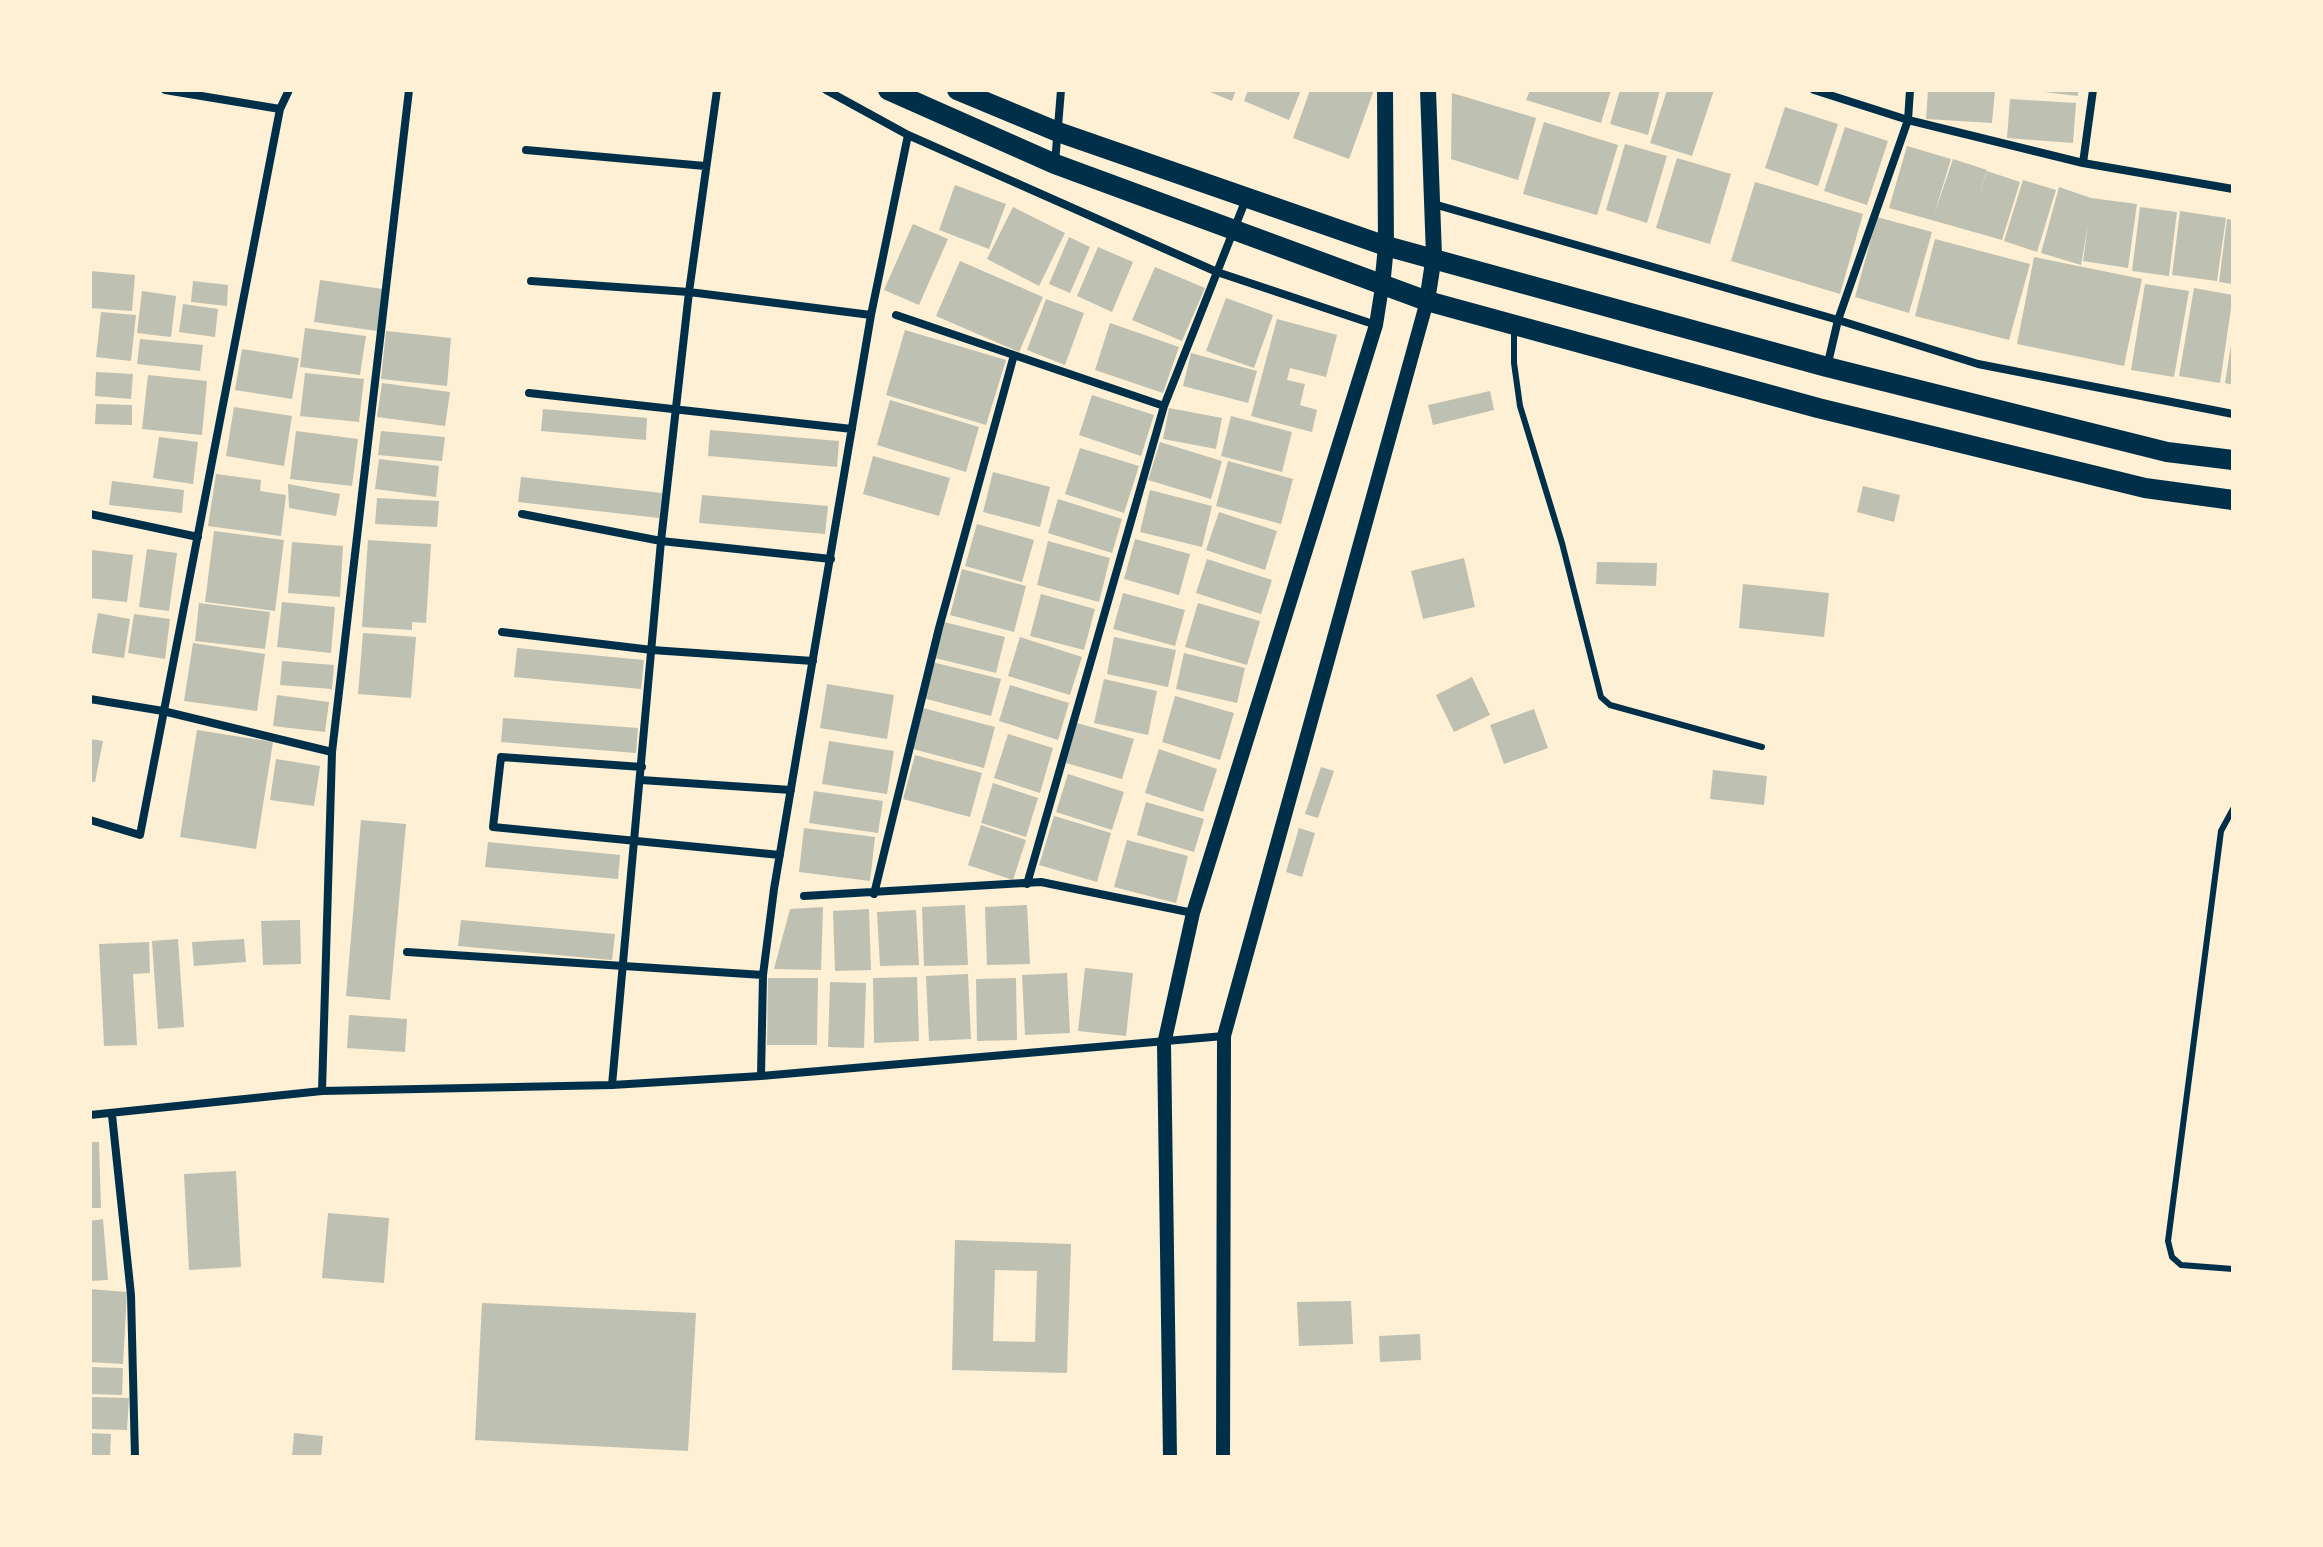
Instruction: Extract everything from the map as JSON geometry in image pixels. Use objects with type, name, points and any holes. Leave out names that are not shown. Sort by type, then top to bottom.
[{"type":"main road","points":[[888,90],[1055,164],[1382,287],[1427,301],[1818,408],[2115,481],[2233,500]]},
{"type":"main road","points":[[957,90],[1058,132],[1386,246],[1434,256],[1827,367],[2167,452],[2233,460]]},
{"type":"main road","points":[[1382,287],[1386,246],[1385,90]]},
{"type":"main road","points":[[1427,301],[1434,256],[1428,90]]},
{"type":"street","points":[[165,90],[280,109]]},
{"type":"street","points":[[90,820],[140,835],[280,109],[289,90]]},
{"type":"street","points":[[322,1091],[332,752],[409,90]]},
{"type":"street","points":[[612,1085],[661,541],[689,292],[717,90]]},
{"type":"street","points":[[826,90],[908,135],[1217,272],[1376,325]]},
{"type":"street","points":[[1055,164],[1061,90]]},
{"type":"street","points":[[1814,90],[1908,120],[2083,163],[2233,189]]},
{"type":"street","points":[[1827,367],[1838,320],[1908,120],[1910,90]]},
{"type":"street","points":[[2083,163],[2093,90]]},
{"type":"street","points":[[761,1076],[763,975],[780,855],[871,315],[908,135]]},
{"type":"street","points":[[526,150],[705,166]]},
{"type":"street","points":[[1027,884],[1164,406],[1246,198]]},
{"type":"street","points":[[1430,203],[1838,320],[1978,364],[2233,414]]},
{"type":"street","points":[[531,281],[689,292],[871,315]]},
{"type":"street","points":[[1170,1457],[1164,1044],[1193,913],[1376,325],[1382,287]]},
{"type":"street","points":[[1223,1457],[1224,1036],[1427,301]]},
{"type":"street","points":[[896,315],[1164,406]]},
{"type":"street","points":[[874,894],[939,628],[1014,355]]},
{"type":"street","points":[[529,393],[852,429]]},
{"type":"street","points":[[90,514],[198,537]]},
{"type":"street","points":[[522,514],[661,541],[831,559]]},
{"type":"street","points":[[502,632],[652,650],[813,661]]},
{"type":"street","points":[[90,699],[163,711],[332,752]]},
{"type":"street","points":[[642,767],[501,757],[493,827],[780,855]]},
{"type":"street","points":[[641,780],[791,790]]},
{"type":"street","points":[[804,896],[1056,885],[1193,913]]},
{"type":"street","points":[[407,952],[763,975]]},
{"type":"street","points":[[90,1115],[322,1091],[612,1085],[761,1076],[1164,1044],[1224,1036]]},
{"type":"street","points":[[112,1115],[131,1295],[135,1457]]},
{"type":"lane","points":[[1514,325],[1514,363],[1520,406],[1562,543],[1601,697],[1610,705],[1762,747]]},
{"type":"lane","points":[[2233,809],[2221,831],[2168,1241],[2172,1257],[2181,1265],[2233,1269]]},
{"type":"building","points":[[1205,90],[1236,90],[1232,101]]},
{"type":"building","points":[[1248,90],[1301,90],[1289,120],[1244,101]]},
{"type":"building","points":[[1310,90],[1374,90],[1349,159],[1293,138]]},
{"type":"building","points":[[1530,90],[1611,90],[1601,123],[1526,100]]},
{"type":"building","points":[[1620,90],[1660,90],[1648,135],[1610,124]]},
{"type":"building","points":[[1667,90],[1714,90],[1692,156],[1650,143]]},
{"type":"building","points":[[1928,90],[1995,90],[1992,123],[1926,119]]},
{"type":"building","points":[[2027,90],[2078,90],[2078,96]]},
{"type":"building","points":[[1452,93],[1536,118],[1518,180],[1451,159]]},
{"type":"building","points":[[2010,99],[2076,103],[2073,143],[2007,138]]},
{"type":"building","points":[[1785,107],[1838,124],[1818,186],[1765,168]]},
{"type":"building","points":[[1544,122],[1618,145],[1597,215],[1523,194]]},
{"type":"building","points":[[1845,127],[1888,141],[1867,205],[1824,191]]},
{"type":"building","points":[[1625,144],[1667,156],[1647,223],[1606,210]]},
{"type":"building","points":[[1907,146],[1951,159],[1934,215],[1953,159],[1987,170],[1976,205],[1987,171],[2020,182],[2002,240],[1889,208]]},
{"type":"building","points":[[1677,158],[1731,174],[1710,244],[1656,228]]},
{"type":"building","points":[[2023,180],[2056,190],[2037,252],[2004,241]]},
{"type":"building","points":[[1755,182],[1863,214],[1840,294],[1731,261]]},
{"type":"building","points":[[955,185],[1006,204],[989,249],[939,230]]},
{"type":"building","points":[[2059,187],[2091,198],[2137,204],[2128,268],[2083,261],[2088,225],[2081,265],[2041,253]]},
{"type":"building","points":[[1013,207],[1065,233],[1039,286],[987,259]]},
{"type":"building","points":[[2140,207],[2177,212],[2169,276],[2132,271]]},
{"type":"building","points":[[2180,211],[2226,218],[2217,281],[2172,275]]},
{"type":"building","points":[[1877,217],[1932,232],[1909,313],[1855,297]]},
{"type":"building","points":[[2227,219],[2233,220],[2233,284],[2219,282]]},
{"type":"building","points":[[913,224],[948,239],[919,305],[884,290]]},
{"type":"building","points":[[1069,237],[1090,247],[1070,293],[1049,284]]},
{"type":"building","points":[[1935,239],[2030,264],[2009,340],[1915,316]]},
{"type":"building","points":[[1098,247],[1133,262],[1112,312],[1077,296]]},
{"type":"building","points":[[2034,257],[2142,279],[2124,366],[2017,344]]},
{"type":"building","points":[[960,261],[1043,297],[1019,352],[936,316]]},
{"type":"building","points":[[1155,267],[1205,288],[1182,341],[1132,320]]},
{"type":"building","points":[[90,271],[135,275],[132,311],[90,308]]},
{"type":"building","points":[[320,280],[383,289],[377,331],[314,322]]},
{"type":"building","points":[[193,281],[228,285],[227,306],[191,302]]},
{"type":"building","points":[[2145,284],[2189,291],[2174,377],[2131,370]]},
{"type":"building","points":[[2194,288],[2233,295],[2220,383],[2179,376]]},
{"type":"building","points":[[142,291],[176,296],[171,337],[137,333]]},
{"type":"building","points":[[1226,298],[1273,315],[1254,368],[1206,351]]},
{"type":"building","points":[[1046,299],[1084,313],[1065,365],[1027,350]]},
{"type":"building","points":[[183,304],[218,309],[215,337],[179,332]]},
{"type":"building","points":[[101,312],[136,315],[131,361],[96,357]]},
{"type":"building","points":[[1277,319],[1337,335],[1326,377],[1290,368],[1287,380],[1305,384],[1300,405],[1317,410],[1312,432],[1251,416]]},
{"type":"building","points":[[1110,323],[1179,347],[1163,393],[1095,370]]},
{"type":"building","points":[[305,328],[366,336],[360,375],[300,367]]},
{"type":"building","points":[[905,330],[1006,360],[986,425],[886,395]]},
{"type":"building","points":[[386,331],[451,338],[447,386],[381,379]]},
{"type":"building","points":[[140,339],[203,345],[200,371],[137,364]]},
{"type":"building","points":[[2233,345],[2233,385],[2225,383]]},
{"type":"building","points":[[242,349],[299,358],[292,399],[235,390]]},
{"type":"building","points":[[1191,353],[1257,371],[1248,403],[1183,386]]},
{"type":"building","points":[[96,372],[133,374],[131,399],[95,396]]},
{"type":"building","points":[[305,373],[364,379],[359,422],[300,416]]},
{"type":"building","points":[[148,375],[207,381],[202,435],[142,429]]},
{"type":"building","points":[[382,383],[450,392],[445,426],[377,417]]},
{"type":"building","points":[[1490,391],[1494,410],[1433,425],[1428,405]]},
{"type":"building","points":[[1092,395],[1154,415],[1141,456],[1079,435]]},
{"type":"building","points":[[890,400],[979,427],[966,472],[877,445]]},
{"type":"building","points":[[96,404],[132,405],[132,425],[95,424]]},
{"type":"building","points":[[234,407],[292,416],[284,466],[226,456]]},
{"type":"building","points":[[1169,408],[1222,418],[1216,449],[1163,439]]},
{"type":"building","points":[[543,409],[647,418],[646,440],[541,431]]},
{"type":"building","points":[[1231,416],[1292,432],[1282,472],[1221,456]]},
{"type":"building","points":[[710,430],[839,441],[837,467],[708,456]]},
{"type":"building","points":[[296,431],[358,439],[352,486],[290,479]]},
{"type":"building","points":[[381,431],[445,437],[442,461],[378,455]]},
{"type":"building","points":[[159,437],[198,442],[193,484],[153,478]]},
{"type":"building","points":[[1160,442],[1222,461],[1211,499],[1148,480]]},
{"type":"building","points":[[1080,448],[1139,466],[1124,513],[1065,494]]},
{"type":"building","points":[[873,456],[950,478],[939,516],[863,494]]},
{"type":"building","points":[[379,459],[439,466],[436,497],[375,489]]},
{"type":"building","points":[[1228,461],[1293,479],[1281,524],[1216,506]]},
{"type":"building","points":[[993,472],[1050,487],[1040,527],[983,512]]},
{"type":"building","points":[[216,474],[261,480],[260,491],[286,495],[281,536],[208,526]]},
{"type":"building","points":[[521,477],[662,493],[659,518],[518,502]]},
{"type":"building","points":[[112,481],[184,490],[182,513],[109,505]]},
{"type":"building","points":[[288,484],[340,494],[336,516],[289,508]]},
{"type":"building","points":[[1863,486],[1900,495],[1894,522],[1857,512]]},
{"type":"building","points":[[1150,490],[1212,506],[1202,547],[1140,532]]},
{"type":"building","points":[[702,495],[828,506],[825,534],[699,523]]},
{"type":"building","points":[[377,498],[439,501],[437,527],[375,524]]},
{"type":"building","points":[[1058,499],[1122,519],[1112,553],[1048,533]]},
{"type":"building","points":[[1219,512],[1277,531],[1265,570],[1206,550]]},
{"type":"building","points":[[977,524],[1034,540],[1022,582],[965,566]]},
{"type":"building","points":[[214,531],[284,540],[275,611],[205,602]]},
{"type":"building","points":[[1135,539],[1190,554],[1179,595],[1124,579]]},
{"type":"building","points":[[368,540],[431,544],[426,623],[412,622],[412,630],[362,627]]},
{"type":"building","points":[[1048,541],[1110,558],[1099,602],[1037,585]]},
{"type":"building","points":[[292,542],[343,546],[340,597],[288,593]]},
{"type":"building","points":[[147,549],[177,553],[169,611],[139,607]]},
{"type":"building","points":[[92,550],[133,555],[127,602],[90,598]]},
{"type":"building","points":[[1464,558],[1475,607],[1423,619],[1411,571]]},
{"type":"building","points":[[1207,559],[1272,580],[1261,614],[1196,593]]},
{"type":"building","points":[[1597,562],[1657,563],[1656,586],[1596,584]]},
{"type":"building","points":[[962,569],[1026,586],[1014,632],[950,615]]},
{"type":"building","points":[[1743,584],[1829,593],[1824,637],[1739,628]]},
{"type":"building","points":[[1123,593],[1185,610],[1175,646],[1113,629]]},
{"type":"building","points":[[1041,594],[1095,609],[1084,650],[1030,636]]},
{"type":"building","points":[[282,602],[335,607],[331,653],[277,647]]},
{"type":"building","points":[[199,603],[270,612],[265,649],[195,641]]},
{"type":"building","points":[[1198,603],[1260,621],[1247,665],[1185,647]]},
{"type":"building","points":[[98,613],[130,619],[124,658],[91,653]]},
{"type":"building","points":[[134,614],[170,619],[165,659],[128,653]]},
{"type":"building","points":[[944,622],[1005,637],[996,673],[935,658]]},
{"type":"building","points":[[363,633],[416,637],[411,698],[358,694]]},
{"type":"building","points":[[1020,637],[1082,657],[1070,695],[1008,676]]},
{"type":"building","points":[[1114,637],[1176,650],[1168,687],[1107,674]]},
{"type":"building","points":[[193,643],[265,654],[257,711],[184,701]]},
{"type":"building","points":[[517,648],[644,660],[641,689],[514,677]]},
{"type":"building","points":[[1184,653],[1245,668],[1237,703],[1176,689]]},
{"type":"building","points":[[282,661],[334,665],[332,689],[280,685]]},
{"type":"building","points":[[932,662],[1001,679],[991,716],[923,698]]},
{"type":"building","points":[[1472,677],[1490,715],[1454,732],[1436,695]]},
{"type":"building","points":[[1104,679],[1157,691],[1148,735],[1094,723]]},
{"type":"building","points":[[827,684],[894,695],[887,739],[820,728]]},
{"type":"building","points":[[1010,685],[1069,703],[1058,740],[999,721]]},
{"type":"building","points":[[277,695],[329,702],[325,732],[273,726]]},
{"type":"building","points":[[1175,696],[1234,713],[1220,760],[1162,742]]},
{"type":"building","points":[[923,708],[995,727],[984,768],[913,749]]},
{"type":"building","points":[[1534,709],[1548,748],[1504,764],[1490,725]]},
{"type":"building","points":[[503,718],[638,728],[636,753],[501,742]]},
{"type":"building","points":[[1077,723],[1134,739],[1122,779],[1066,763]]},
{"type":"building","points":[[197,730],[273,742],[256,849],[180,837]]},
{"type":"building","points":[[1008,734],[1053,748],[1040,793],[994,778]]},
{"type":"building","points":[[90,739],[103,741],[95,782],[90,781]]},
{"type":"building","points":[[829,741],[894,751],[887,794],[822,784]]},
{"type":"building","points":[[1159,749],[1217,769],[1203,812],[1145,793]]},
{"type":"building","points":[[915,755],[982,773],[970,817],[903,799]]},
{"type":"building","points":[[276,759],[320,766],[314,806],[270,800]]},
{"type":"building","points":[[1321,767],[1334,771],[1318,818],[1305,814]]},
{"type":"building","points":[[1713,770],[1767,776],[1764,805],[1710,799]]},
{"type":"building","points":[[1068,774],[1124,792],[1112,830],[1056,812]]},
{"type":"building","points":[[993,783],[1038,798],[1026,837],[981,823]]},
{"type":"building","points":[[814,791],[883,801],[878,833],[809,823]]},
{"type":"building","points":[[1146,802],[1204,819],[1194,852],[1137,835]]},
{"type":"building","points":[[1054,816],[1111,833],[1097,882],[1039,865]]},
{"type":"building","points":[[361,820],[406,824],[390,1000],[346,996]]},
{"type":"building","points":[[981,825],[1026,840],[1013,880],[968,865]]},
{"type":"building","points":[[804,828],[875,837],[870,881],[799,872]]},
{"type":"building","points":[[1299,828],[1315,833],[1302,877],[1286,872]]},
{"type":"building","points":[[1127,840],[1188,856],[1176,903],[1114,887]]},
{"type":"building","points":[[488,842],[620,855],[618,879],[485,867]]},
{"type":"building","points":[[965,905],[968,965],[924,966],[922,907]]},
{"type":"building","points":[[1027,905],[1030,964],[987,965],[985,907]]},
{"type":"building","points":[[823,907],[821,970],[774,969],[790,909]]},
{"type":"building","points":[[869,909],[871,970],[835,971],[833,911]]},
{"type":"building","points":[[916,910],[919,965],[880,966],[877,912]]},
{"type":"building","points":[[300,920],[301,964],[263,965],[261,921]]},
{"type":"building","points":[[461,920],[615,934],[612,960],[458,946]]},
{"type":"building","points":[[178,939],[184,1027],[158,1029],[152,941]]},
{"type":"building","points":[[244,939],[246,962],[194,966],[192,942]]},
{"type":"building","points":[[149,942],[150,973],[133,974],[137,1045],[104,1046],[99,944]]},
{"type":"building","points":[[1085,968],[1133,973],[1126,1036],[1078,1031]]},
{"type":"building","points":[[1067,973],[1070,1033],[1025,1035],[1022,975]]},
{"type":"building","points":[[968,974],[971,1039],[929,1041],[926,976]]},
{"type":"building","points":[[917,977],[919,1041],[874,1043],[873,978]]},
{"type":"building","points":[[768,978],[818,978],[817,1045],[767,1045]]},
{"type":"building","points":[[1016,978],[1017,1040],[977,1041],[976,979]]},
{"type":"building","points":[[830,982],[866,983],[864,1048],[828,1047]]},
{"type":"building","points":[[349,1015],[407,1019],[405,1052],[347,1048]]},
{"type":"building","points":[[90,1142],[99,1142],[101,1208],[90,1208]]},
{"type":"building","points":[[236,1171],[241,1267],[189,1270],[184,1174]]},
{"type":"building","points":[[328,1213],[389,1218],[384,1283],[322,1278]]},
{"type":"building","points":[[103,1219],[108,1280],[90,1281],[90,1221]]},
{"type":"building","points":[[955,1240],[1071,1244],[1067,1373],[952,1370]],"holes":[[[995,1270],[1037,1271],[1035,1342],[993,1341]]]},
{"type":"building","points":[[90,1289],[127,1292],[123,1364],[90,1362]]},
{"type":"building","points":[[1351,1301],[1353,1344],[1299,1346],[1297,1302]]},
{"type":"building","points":[[482,1303],[696,1313],[688,1451],[475,1440]]},
{"type":"building","points":[[1420,1334],[1421,1360],[1380,1362],[1379,1336]]},
{"type":"building","points":[[90,1367],[123,1368],[122,1395],[90,1394]]},
{"type":"building","points":[[90,1397],[129,1398],[127,1430],[90,1429]]},
{"type":"building","points":[[90,1433],[111,1434],[110,1457],[90,1457]]},
{"type":"building","points":[[294,1433],[323,1436],[321,1457],[292,1457]]}]
